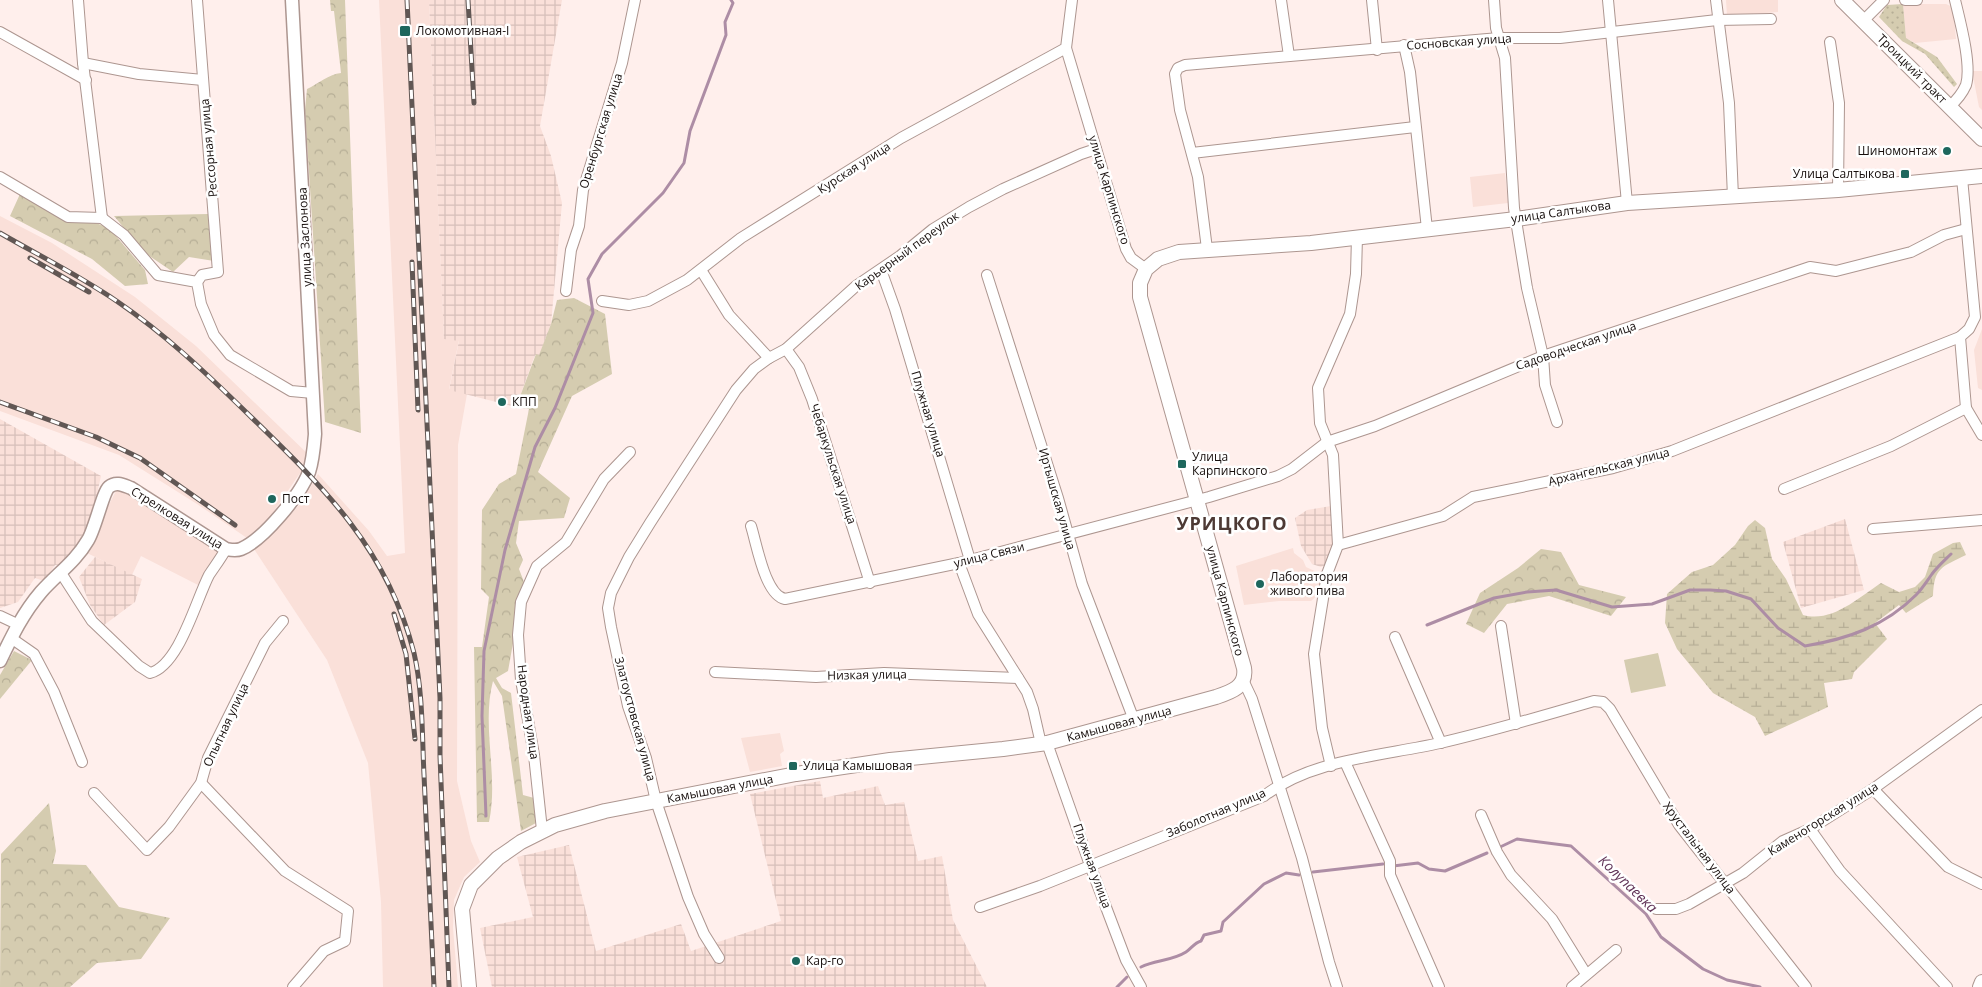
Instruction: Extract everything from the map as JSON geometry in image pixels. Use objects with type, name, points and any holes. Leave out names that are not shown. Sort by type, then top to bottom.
[{"type":"main road","name":"Троицкий тракт","points":[[1842,0],[1982,139]]},
{"type":"main road","name":"улица Салтыкова","points":[[1146,269],[1154,262],[1171,254],[1207,248],[1256,248],[1516,219],[1627,203],[1733,198],[1982,176]]},
{"type":"main road","name":"улица Карпинского","points":[[1146,269],[1139,290],[1141,304],[1242,662],[1244,680]]},
{"type":"main road","name":"Камышовая улица","points":[[469,987],[462,909],[464,899],[473,881],[498,858],[542,830],[568,820],[656,801],[844,766],[1044,743],[1231,692],[1244,680]]},
{"type":"main road","points":[[1980,987],[1982,982]]},
{"type":"street","points":[[78,0],[83,63],[102,218]]},
{"type":"street","name":"Рессорная улица","points":[[197,0],[218,272],[202,275],[197,282]]},
{"type":"street","name":"улица Заслонова","points":[[252,542],[276,520],[309,473],[315,434],[292,0]]},
{"type":"street","name":"Оренбургская улица","points":[[566,291],[571,250],[579,226],[583,190],[622,64],[634,0]]},
{"type":"street","points":[[1066,48],[1072,0]]},
{"type":"street","points":[[1281,0],[1289,56]]},
{"type":"street","points":[[1372,0],[1377,50]]},
{"type":"street","points":[[1494,0],[1499,38],[1505,58],[1516,219],[1527,288],[1542,356],[1545,385],[1557,422]]},
{"type":"street","points":[[1608,0],[1627,203]]},
{"type":"street","points":[[1716,0],[1728,103],[1733,198]]},
{"type":"street","points":[[1863,21],[1884,0]]},
{"type":"street","points":[[1905,0],[1917,0]]},
{"type":"street","points":[[1950,106],[1960,96],[1966,83],[1966,52],[1957,0],[1951,0]]},
{"type":"street","name":"Сосновская улица","points":[[1192,153],[1180,110],[1175,74],[1178,68],[1185,65],[1377,50],[1404,45],[1499,38],[1560,38],[1717,20],[1771,19]]},
{"type":"street","points":[[0,32],[86,80]]},
{"type":"street","points":[[1830,42],[1839,103],[1838,190]]},
{"type":"street","points":[[1404,45],[1410,72],[1426,229]]},
{"type":"street","name":"улица Карпинского","points":[[1066,48],[1126,249],[1131,258],[1146,269]]},
{"type":"street","name":"Курская улица","points":[[602,301],[629,305],[648,301],[700,270],[741,238],[901,138],[1066,48]]},
{"type":"street","points":[[83,63],[139,74],[203,80]]},
{"type":"street","points":[[1207,248],[1198,177],[1192,153],[1415,127]]},
{"type":"street","name":"Карьерный переулок","points":[[786,349],[856,286],[881,270],[933,229],[969,206],[1033,175],[1096,149]]},
{"type":"street","points":[[0,177],[68,217],[102,218],[124,235],[158,275],[197,282],[201,304],[214,335],[230,355],[291,391],[313,393]]},
{"type":"street","points":[[1962,178],[1966,229],[1977,300],[1975,317],[1969,330],[1960,337],[1966,408],[1982,435]]},
{"type":"street","name":"Садоводческая улица","points":[[1197,500],[1278,476],[1292,469],[1327,442],[1375,426],[1542,356],[1810,267],[1836,271],[1911,252],[1944,235],[1966,229]]},
{"type":"street","points":[[1331,766],[1322,728],[1314,654],[1327,574],[1338,544],[1333,455],[1320,422],[1318,388],[1350,314],[1356,274],[1357,237]]},
{"type":"street","points":[[700,270],[729,316],[769,358]]},
{"type":"street","name":"Плужная улица","points":[[881,270],[938,446],[970,560]]},
{"type":"street","name":"Иртышская улица","points":[[987,275],[1058,498],[1067,536],[1082,584],[1134,720]]},
{"type":"street","name":"Архангельская улица","points":[[1338,544],[1443,516],[1473,497],[1613,468],[1672,451],[1960,337]]},
{"type":"street","name":"Златоустовская улица","points":[[718,958],[704,934],[688,897],[656,801],[646,758],[628,706],[608,608],[611,593],[629,557],[736,390],[754,369],[786,349]]},
{"type":"street","name":"Чебаркульская улица","points":[[786,349],[799,367],[812,399],[870,583]]},
{"type":"street","points":[[1784,489],[1892,446],[1966,408]]},
{"type":"street","name":"Народная улица","points":[[542,830],[534,755],[521,680],[518,635],[521,602],[537,566],[566,542],[600,484],[630,452]]},
{"type":"street","name":"Стрелковая улица","points":[[0,661],[17,624],[42,591],[61,573],[88,541],[99,516],[107,488],[112,484],[131,488],[226,549],[241,549],[252,542]]},
{"type":"street","name":"улица Связи","points":[[751,526],[768,584],[779,598],[793,599],[959,563],[1067,536],[1197,500]]},
{"type":"street","points":[[1874,529],[1982,520]]},
{"type":"street","name":"Стрелковая улица","points":[[61,573],[92,621],[139,666],[150,673],[160,669],[178,646],[209,576],[226,549]]},
{"type":"street","name":"Плужная улица","points":[[959,563],[978,614],[1018,678],[1033,709],[1126,960],[1141,987]]},
{"type":"street","points":[[866,566],[888,578]]},
{"type":"street","points":[[0,616],[17,624]]},
{"type":"street","name":"Опытная улица","points":[[94,793],[146,850],[169,827],[201,783],[208,758],[260,652],[283,621]]},
{"type":"street","points":[[1501,626],[1516,724]]},
{"type":"street","points":[[1395,637],[1440,743]]},
{"type":"street","points":[[11,638],[34,654],[54,692],[82,762]]},
{"type":"street","name":"Низкая улица","points":[[715,672],[816,677],[884,673],[1018,678]]},
{"type":"street","name":"улица Карпинского","points":[[1244,680],[1252,699],[1302,858],[1337,987]]},
{"type":"street","name":"Заболотная улица","points":[[980,907],[1264,796],[1279,784],[1331,766],[1440,743],[1516,724],[1594,701],[1603,702]]},
{"type":"street","name":"Хрустальная улица","points":[[1603,702],[1610,709],[1679,825],[1806,987]]},
{"type":"street","name":"Каменогорская улица","points":[[1656,909],[1676,908],[1689,904],[1726,883],[1756,864],[1766,853],[1783,841],[1810,829],[1873,789],[1982,710]]},
{"type":"street","points":[[1346,762],[1390,861],[1390,875],[1439,987]]},
{"type":"street","points":[[201,783],[285,871],[348,911],[345,940],[324,951],[294,987]]},
{"type":"street","points":[[1873,789],[1948,867],[1982,884]]},
{"type":"street","points":[[1481,816],[1497,852],[1511,876],[1552,919],[1586,974]]},
{"type":"street","points":[[1810,829],[1840,871],[1947,987]]},
{"type":"street","points":[[1572,987],[1616,950]]},
{"type":"shaded area","points":[[379,0],[429,0],[444,338],[459,340],[449,389],[467,394],[458,445],[457,781],[471,841],[480,862],[464,877],[454,900],[453,928],[458,987],[383,987],[381,902],[368,763],[327,660],[254,549],[279,527],[302,502],[318,474],[369,531],[387,556],[405,553]]},
{"type":"shaded area","points":[[429,0],[562,0],[540,126],[551,156],[562,203],[551,324],[539,356],[535,355],[516,407],[449,390],[459,341],[444,339]]},
{"type":"shaded area","points":[[1726,0],[1778,0],[1778,12],[1727,16]]},
{"type":"shaded area","points":[[1903,4],[1946,4],[1953,7],[1956,39],[1915,43],[1906,38]]},
{"type":"shaded area","points":[[1972,71],[1982,71],[1982,110],[1979,107]]},
{"type":"shaded area","points":[[1505,173],[1508,203],[1473,207],[1470,177]]},
{"type":"shaded area","points":[[0,216],[52,243],[135,297],[196,346],[311,457],[268,520],[247,538],[119,455],[0,411]]},
{"type":"shaded area","points":[[1982,329],[1982,390],[1978,388],[1974,350]]},
{"type":"shaded area","points":[[0,419],[101,476],[92,516],[79,543],[63,566],[55,565],[44,581],[35,578],[18,602],[0,608]]},
{"type":"shaded area","points":[[118,487],[221,547],[198,585],[141,556],[132,575],[85,552]]},
{"type":"shaded area","points":[[1331,506],[1334,545],[1328,564],[1321,567],[1312,564],[1301,546],[1295,518],[1307,510]]},
{"type":"shaded area","points":[[1845,519],[1864,590],[1801,608],[1783,542]]},
{"type":"shaded area","points":[[1293,548],[1294,553],[1303,560],[1306,567],[1321,574],[1319,594],[1311,601],[1279,601],[1244,605],[1236,566]]},
{"type":"shaded area","points":[[95,557],[142,579],[135,602],[104,625],[90,605],[79,577]]},
{"type":"shaded area","points":[[780,733],[784,751],[780,754],[782,766],[750,772],[741,738]]},
{"type":"shaded area","points":[[820,781],[823,798],[878,786],[885,805],[904,802],[918,861],[942,856],[953,920],[987,987],[492,987],[480,928],[533,917],[517,857],[569,845],[596,951],[681,924],[691,951],[781,921],[750,794]]},
{"type":"green space","points":[[330,0],[345,0],[361,433],[325,422],[305,110],[307,89],[328,77],[341,73],[334,11],[331,11]]},
{"type":"green space","points":[[1903,4],[1906,38],[1937,57],[1957,84],[1954,87],[1925,54],[1902,41],[1879,17],[1887,5]]},
{"type":"green space","points":[[20,194],[65,219],[96,223],[109,228],[145,270],[148,284],[125,286],[92,259],[10,216]]},
{"type":"green space","points":[[208,214],[214,261],[189,257],[173,272],[145,253],[114,216]]},
{"type":"green space","points":[[574,298],[605,314],[612,374],[572,396],[538,472],[570,498],[564,518],[519,521],[516,543],[523,560],[519,569],[524,582],[508,671],[496,678],[502,688],[511,693],[523,795],[534,798],[536,823],[521,831],[502,696],[493,681],[489,716],[492,805],[489,822],[477,822],[474,647],[482,647],[489,597],[481,589],[482,510],[499,484],[516,474],[529,409],[516,407],[536,354],[539,355],[551,324],[557,300]]},
{"type":"green space","points":[[1755,520],[1765,528],[1772,559],[1786,579],[1803,615],[1814,617],[1844,608],[1881,583],[1899,592],[1915,587],[1925,577],[1933,554],[1953,543],[1960,542],[1966,555],[1941,569],[1935,579],[1933,596],[1906,613],[1899,605],[1875,623],[1887,639],[1854,672],[1852,679],[1824,683],[1828,707],[1765,736],[1755,717],[1713,693],[1677,649],[1665,623],[1667,594],[1692,572],[1713,565],[1735,545],[1748,526]]},
{"type":"green space","points":[[1541,549],[1561,552],[1579,585],[1626,597],[1611,616],[1549,596],[1507,604],[1484,633],[1466,624],[1480,593],[1518,568]]},
{"type":"green space","points":[[14,651],[32,660],[0,699],[0,675]]},
{"type":"green space","points":[[1658,653],[1666,686],[1631,693],[1624,660]]},
{"type":"green space","points":[[49,803],[56,851],[53,864],[86,865],[119,907],[170,918],[141,959],[97,963],[70,987],[0,987],[1,854]]},
{"type":"waterway","points":[[486,816],[482,716],[484,651],[505,550],[535,447],[555,408],[593,313],[588,279],[602,254],[663,193],[684,163],[690,131],[726,35],[725,22],[733,3],[731,0]]},
{"type":"waterway","points":[[1427,625],[1494,598],[1527,592],[1556,590],[1612,607],[1652,604],[1690,590],[1710,590],[1726,591],[1751,599],[1778,628],[1805,646],[1851,635],[1865,630],[1892,615],[1916,595],[1934,571],[1951,554]]},
{"type":"waterway","name":"Колупаевка","points":[[1498,848],[1517,839],[1571,846],[1646,914],[1661,937],[1703,969],[1727,980],[1760,987]]},
{"type":"waterway","name":"Колупаевка","points":[[1393,866],[1418,863],[1429,869],[1445,871],[1487,853]]},
{"type":"waterway","name":"Колупаевка","points":[[1313,872],[1383,864]]},
{"type":"waterway","name":"Колупаевка","points":[[1141,967],[1181,955],[1201,941],[1204,935],[1221,931],[1223,922],[1264,884],[1286,873],[1299,875]]},
{"type":"waterway","name":"Колупаевка","points":[[1117,987],[1127,977]]},
{"type":"railway","points":[[407,0],[440,698],[440,756],[449,987]]},
{"type":"railway","points":[[468,0],[474,103]]},
{"type":"railway","points":[[0,233],[104,293],[135,314],[185,354],[275,440],[326,493],[369,550],[387,581],[402,615],[414,653],[419,683],[434,987]]},
{"type":"railway","points":[[30,258],[89,292]]},
{"type":"railway","points":[[412,262],[418,410]]},
{"type":"railway","points":[[0,402],[96,437],[140,458],[235,525]]},
{"type":"railway","points":[[394,614],[406,654],[415,739]]},
{"type":"place","name":"Локомотивная-I","points":[[405,31]]},
{"type":"place","name":"Шиномонтаж","points":[[1947,151]]},
{"type":"place","name":"Улица Салтыкова","points":[[1905,174]]},
{"type":"place","name":"КПП","points":[[502,402]]},
{"type":"place","name":"Улица Карпинского","points":[[1182,464]]},
{"type":"place","name":"Пост","points":[[272,499]]},
{"type":"place","name":"Лаборатория живого пива","points":[[1260,584]]},
{"type":"place","name":"Улица Камышовая","points":[[793,766]]},
{"type":"place","name":"Кар-го","points":[[796,961]]},
{"type":"district","name":"УРИЦКОГО","points":[[1232,524]]}]
